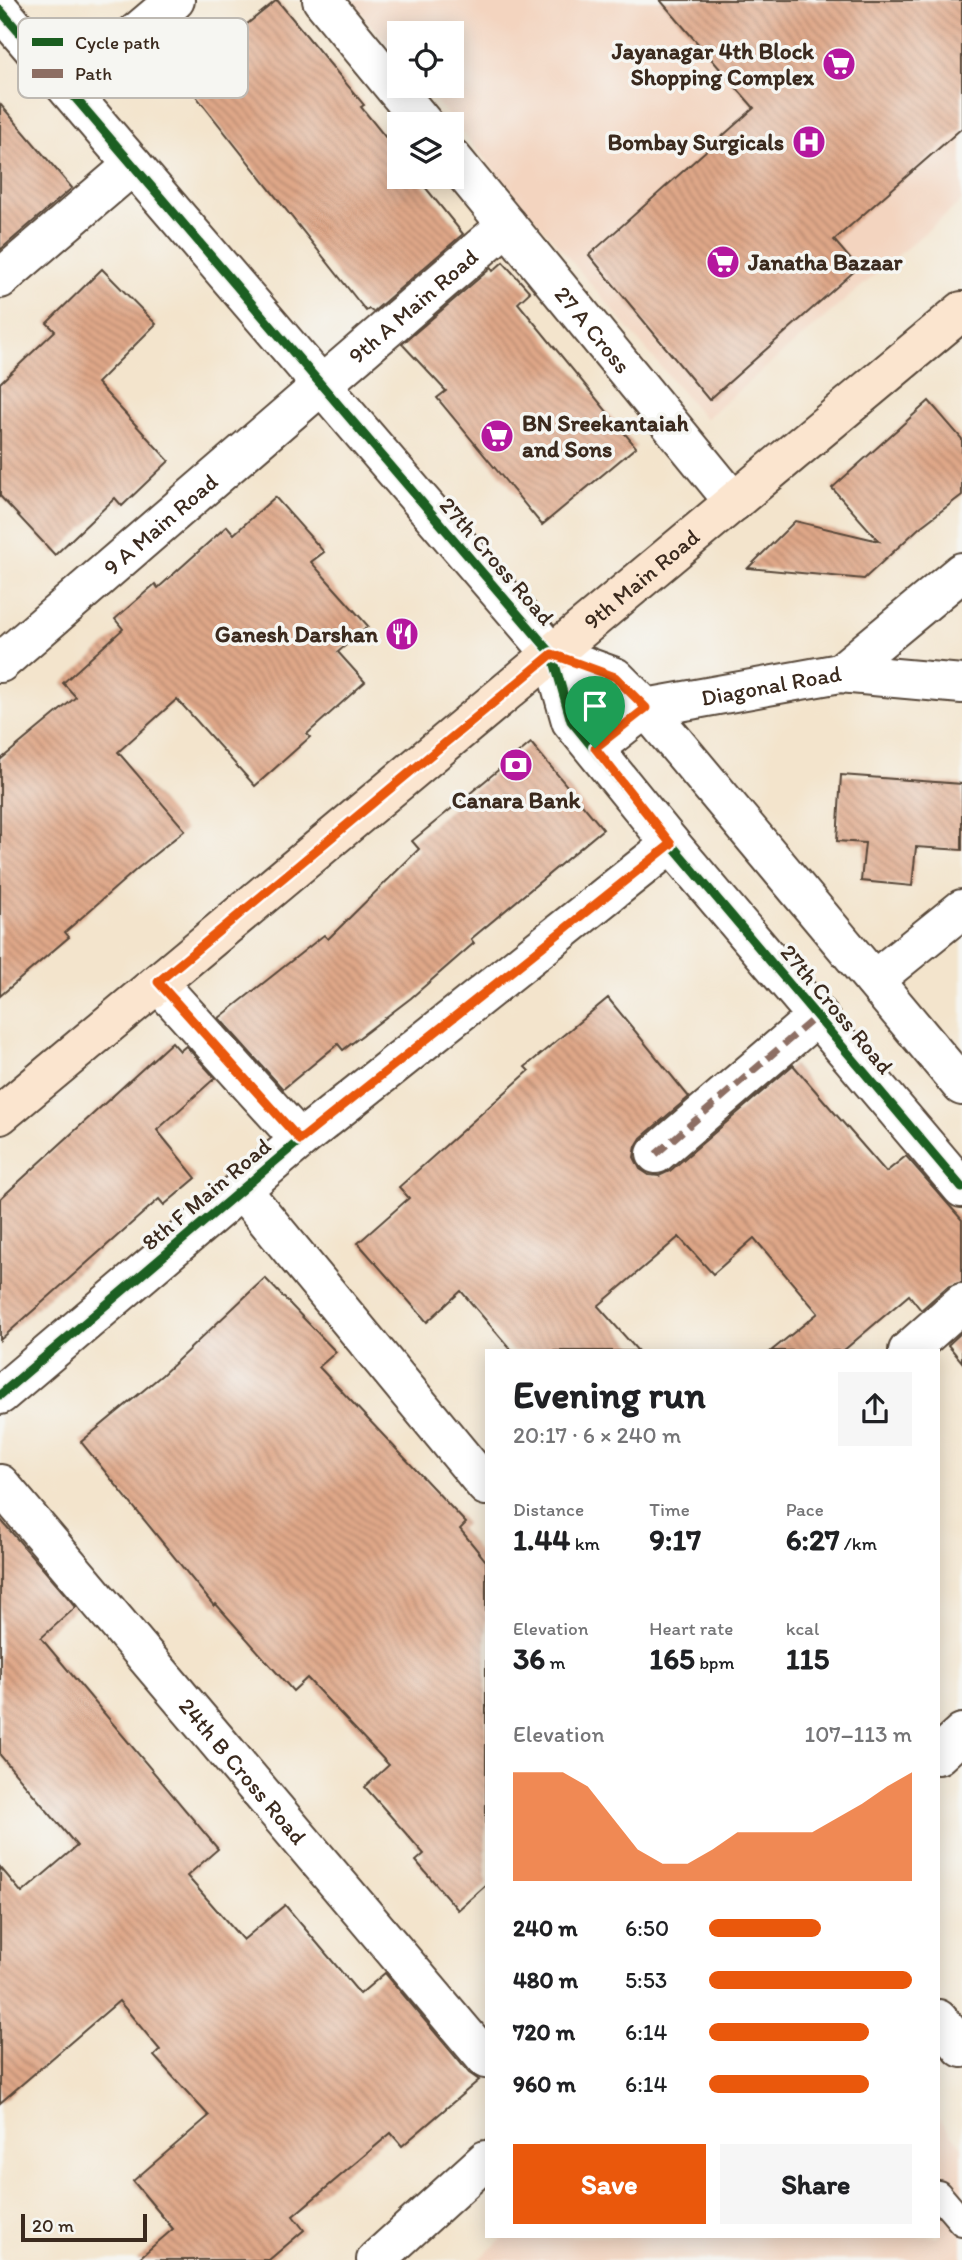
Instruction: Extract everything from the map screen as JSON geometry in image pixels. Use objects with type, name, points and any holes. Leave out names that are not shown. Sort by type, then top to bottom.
[{"type":"main road","name":"9th Main Road","points":[[0,1115],[962,312]]},
{"type":"street","points":[[154,18],[175,0]]},
{"type":"street","points":[[322,0],[414,112]]},
{"type":"street","name":"27th Cross Road","points":[[0,10],[18,31]]},
{"type":"street","name":"27th Cross Road","points":[[76,98],[552,654],[571,720],[671,844],[962,1188]]},
{"type":"street","points":[[0,279],[133,166]]},
{"type":"street","name":"27 A Cross","points":[[464,173],[734,502]]},
{"type":"street","name":"9th A Main Road","points":[[321,386],[507,225]]},
{"type":"street","name":"9 A Main Road","points":[[0,663],[321,386]]},
{"type":"street","points":[[840,673],[962,572]]},
{"type":"street","name":"27th Cross Road","points":[[552,654],[615,677],[646,708],[962,1086]]},
{"type":"street","name":"Diagonal Road","points":[[595,748],[646,708],[840,673],[962,684]]},
{"type":"street","name":"8th F Main Road","points":[[0,1395],[300,1140],[671,844]]},
{"type":"street","points":[[874,979],[962,909]]},
{"type":"street","points":[[158,982],[300,1140]]},
{"type":"street","points":[[656,1154],[818,1015]]},
{"type":"street","points":[[242,1190],[485,1485]]},
{"type":"street","points":[[910,1349],[962,1304]]},
{"type":"street","name":"24th B Cross Road","points":[[0,1484],[485,2058]]},
{"type":"street","points":[[940,1753],[962,1733]]},
{"type":"street","points":[[940,2022],[962,2048]]},
{"type":"street","points":[[376,2260],[485,2161]]},
{"type":"lane","points":[[940,2196],[962,2222]]},
{"type":"shaded area","points":[[350,0],[962,0],[962,201],[705,419],[464,134],[464,112],[445,112],[433,98],[464,98],[464,21],[387,21],[387,44]]},
{"type":"shaded area","points":[[940,2120],[962,2146],[962,2260],[478,2260],[503,2238],[940,2238]]},
{"type":"building","points":[[277,0],[364,105],[361,107],[387,139],[387,189],[427,189],[463,234],[373,312],[369,309],[366,311],[198,98],[248,98],[248,23]]},
{"type":"building","points":[[660,0],[962,0],[962,128],[834,240],[858,268],[709,400],[589,255],[754,108]]},
{"type":"building","points":[[0,104],[72,188],[0,250]]},
{"type":"building","points":[[503,262],[530,292],[518,303],[636,447],[542,525],[437,398],[446,391],[402,344],[491,268],[493,271]]},
{"type":"building","points":[[102,269],[156,324],[97,383],[169,461],[122,506],[115,498],[55,555],[0,496],[0,383],[55,331],[47,323]]},
{"type":"building","points":[[929,401],[962,439],[962,495],[919,528],[864,579],[748,568],[795,521],[879,541],[832,488]]},
{"type":"building","points":[[275,497],[324,552],[311,562],[368,626],[338,652],[365,682],[307,734],[310,737],[255,786],[177,699],[118,752],[185,830],[65,932],[69,937],[0,996],[0,760],[76,697],[63,683],[123,629],[115,619],[155,584],[158,588],[227,526],[234,534]]},
{"type":"building","points":[[531,743],[603,829],[471,939],[474,943],[411,998],[343,1050],[338,1044],[283,1089],[219,1018],[324,935],[328,939],[419,849],[412,841]]},
{"type":"building","points":[[841,775],[962,784],[962,850],[916,847],[912,886],[861,881],[865,843],[837,841]]},
{"type":"building","points":[[608,998],[689,1097],[641,1138],[636,1146],[634,1157],[640,1169],[649,1175],[659,1176],[670,1171],[793,1065],[886,1172],[906,1156],[962,1220],[962,1282],[947,1287],[921,1310],[909,1295],[845,1349],[773,1349],[818,1313],[754,1238],[713,1274],[679,1237],[598,1306],[636,1349],[510,1349],[461,1291],[427,1322],[358,1243],[409,1198],[399,1187],[529,1071],[525,1067]]},
{"type":"building","points":[[172,1042],[180,1051],[186,1046],[215,1078],[157,1130],[196,1178],[164,1205],[159,1199],[0,1340],[0,1199]]},
{"type":"building","points":[[265,1278],[336,1352],[319,1367],[466,1523],[460,1529],[485,1560],[485,1886],[458,1910],[416,1861],[424,1854],[365,1787],[389,1765],[307,1678],[293,1691],[216,1604],[214,1606],[81,1442],[162,1375]]},
{"type":"building","points":[[962,1332],[962,1362],[948,1345]]},
{"type":"building","points":[[0,1519],[76,1607],[41,1638],[218,1849],[187,1876],[243,1940],[285,1905],[360,1994],[385,1973],[469,2073],[479,2080],[402,2146],[391,2133],[293,2216],[304,2230],[269,2260],[137,2260],[173,2229],[133,2181],[209,2116],[154,2056],[160,2050],[119,2001],[0,2103],[0,1867],[22,1893],[77,1846],[0,1755]]},
{"type":"marked path","points":[[656,1154],[818,1015]]},
{"type":"cycle path","points":[[0,10],[18,31]]},
{"type":"cycle path","points":[[75,98],[552,654],[571,721],[671,844],[962,1188]]},
{"type":"cycle path","points":[[0,1395],[300,1140],[671,844]]},
{"type":"place","name":"Jayanagar 4th Block Shopping Complex","points":[[839,64]]},
{"type":"place","name":"Bombay Surgicals","points":[[809,142]]},
{"type":"place","name":"Janatha Bazaar","points":[[723,262]]},
{"type":"place","name":"BN Sreekantaiah and Sons","points":[[497,436]]},
{"type":"place","name":"Ganesh Darshan","points":[[402,634]]},
{"type":"place","name":"Canara Bank","points":[[516,765]]},
{"type":"route","points":[[552,654],[615,677],[646,708],[595,748],[671,844],[300,1140],[158,982],[552,654]]}]
